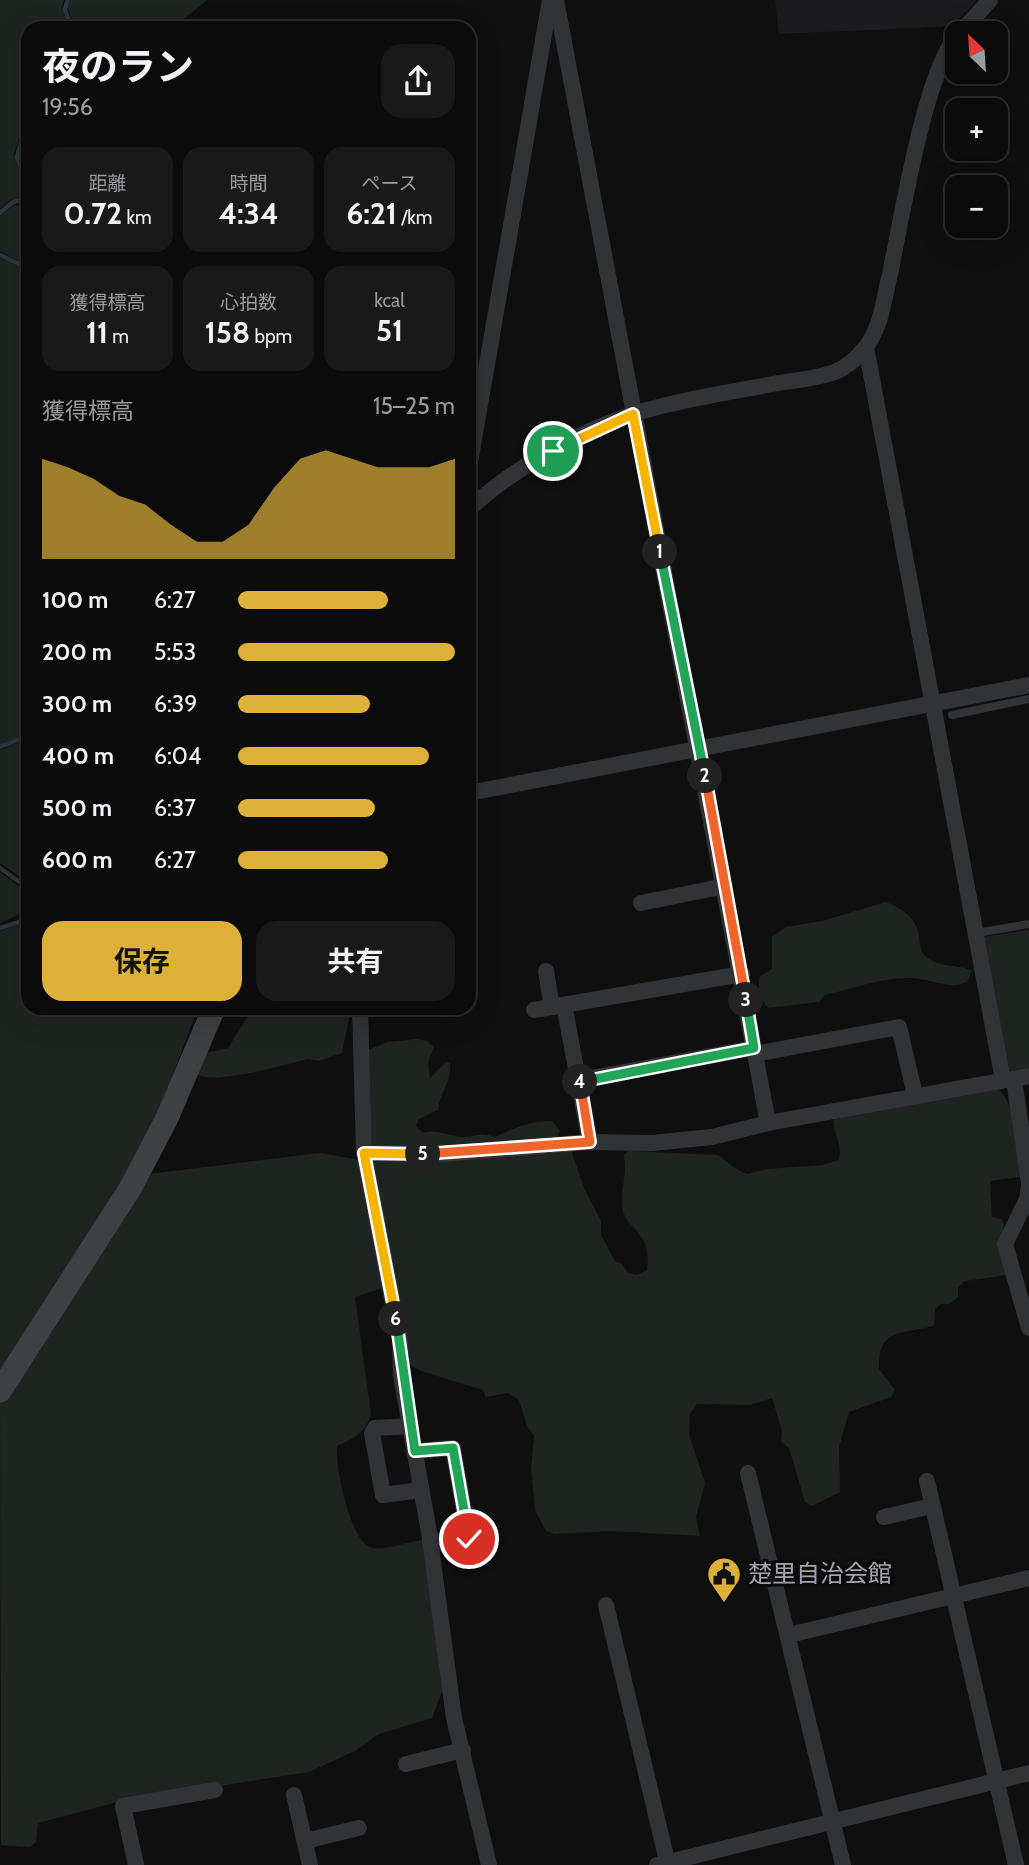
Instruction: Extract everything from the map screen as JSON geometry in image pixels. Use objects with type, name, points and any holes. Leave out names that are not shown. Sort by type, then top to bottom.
[{"type":"street","points":[[476,428],[550,0]]},
{"type":"street","points":[[556,0],[768,1123]]},
{"type":"street","points":[[971,21],[990,0]]},
{"type":"street","points":[[476,503],[491,489],[541,458],[604,425],[633,414],[692,399],[837,371],[866,347],[882,310],[919,140],[937,74],[945,56]]},
{"type":"street","points":[[866,347],[976,933],[1015,1078],[1029,1185],[1027,1199],[1005,1244],[1029,1328]]},
{"type":"street","points":[[476,792],[1029,685]]},
{"type":"street","points":[[641,902],[725,886]]},
{"type":"street","points":[[546,971],[580,1080],[590,1142]]},
{"type":"street","points":[[534,1010],[742,974]]},
{"type":"street","points":[[0,1391],[131,1187],[167,1118],[211,1015]]},
{"type":"street","points":[[360,1015],[364,1153],[400,1340],[401,1375],[430,1542],[454,1717],[489,1865]]},
{"type":"street","points":[[580,1080],[899,1027],[915,1096]]},
{"type":"street","points":[[364,1153],[442,1154],[590,1142],[652,1143],[712,1137],[768,1123],[1015,1078]]},
{"type":"street","points":[[410,1426],[375,1428],[372,1433],[383,1495],[421,1490]]},
{"type":"street","points":[[415,1451],[453,1448],[464,1500],[469,1539],[430,1542]]},
{"type":"street","points":[[748,1474],[843,1865]]},
{"type":"street","points":[[927,1480],[1016,1865]]},
{"type":"street","points":[[884,1517],[932,1506]]},
{"type":"street","points":[[789,1635],[1029,1578]]},
{"type":"street","points":[[606,1605],[664,1864],[1029,1773]]},
{"type":"street","points":[[407,1764],[463,1750]]},
{"type":"street","points":[[136,1865],[123,1806],[215,1790]]},
{"type":"street","points":[[294,1795],[310,1865]]},
{"type":"street","points":[[305,1841],[359,1828]]},
{"type":"lane","points":[[951,715],[1029,699]]},
{"type":"lane","points":[[976,933],[1029,924]]},
{"type":"shaded area","points":[[0,0],[64,0],[62,8],[67,21],[21,21],[21,132],[14,154],[21,176],[21,197],[10,200],[0,209]]},
{"type":"shaded area","points":[[71,0],[207,0],[182,21],[72,21],[68,7]]},
{"type":"shaded area","points":[[775,0],[978,0],[956,21],[945,21],[945,26],[940,27],[779,34]]},
{"type":"shaded area","points":[[21,204],[21,261],[0,251],[0,217],[13,206]]},
{"type":"shaded area","points":[[0,258],[21,266],[21,737],[0,744]]},
{"type":"shaded area","points":[[21,742],[21,878],[0,863],[0,750]]},
{"type":"shaded area","points":[[0,872],[21,888],[21,913],[0,923]]},
{"type":"shaded area","points":[[886,902],[911,918],[916,925],[923,954],[929,959],[939,964],[972,971],[967,982],[954,985],[913,978],[890,979],[825,995],[819,1002],[768,1008],[761,997],[759,985],[760,976],[772,969],[772,937],[786,927],[822,921]]},
{"type":"shaded area","points":[[21,924],[21,1015],[195,1015],[157,1117],[133,1167],[0,1371],[0,931]]},
{"type":"shaded area","points":[[1029,930],[1029,1069],[1013,1072],[1006,1067],[982,937]]},
{"type":"shaded area","points":[[249,1015],[350,1015],[342,1053],[319,1061],[308,1059],[234,1076],[206,1077],[197,1074],[206,1053],[228,1048]]},
{"type":"shaded area","points":[[417,1039],[427,1041],[434,1047],[428,1062],[430,1078],[446,1062],[450,1063],[449,1076],[438,1110],[419,1119],[416,1126],[423,1133],[495,1137],[536,1122],[552,1121],[560,1131],[556,1139],[448,1147],[372,1148],[368,1050],[387,1042]]},
{"type":"shaded area","points":[[996,1087],[1004,1096],[1013,1117],[1020,1177],[990,1181],[992,1217],[1002,1219],[1004,1225],[1001,1240],[1007,1275],[965,1281],[958,1287],[958,1297],[950,1304],[941,1304],[935,1309],[934,1326],[902,1332],[887,1339],[880,1356],[879,1369],[895,1390],[891,1397],[849,1412],[839,1447],[840,1492],[812,1506],[805,1502],[789,1448],[781,1442],[782,1431],[772,1398],[750,1405],[697,1404],[690,1414],[689,1434],[705,1483],[696,1517],[700,1536],[610,1531],[555,1534],[546,1531],[535,1510],[531,1469],[534,1436],[527,1426],[519,1400],[508,1393],[486,1397],[483,1390],[421,1371],[410,1365],[405,1356],[370,1161],[571,1150],[584,1188],[601,1221],[601,1235],[615,1261],[622,1264],[628,1273],[637,1275],[647,1270],[648,1256],[642,1238],[627,1220],[622,1205],[624,1155],[629,1151],[718,1155],[747,1174],[767,1169],[823,1165],[839,1160],[840,1149],[834,1118]]},
{"type":"shaded area","points":[[320,1153],[360,1160],[383,1288],[355,1297],[371,1414],[363,1430],[337,1446],[341,1486],[351,1519],[365,1544],[379,1548],[422,1540],[444,1686],[432,1718],[379,1734],[355,1751],[309,1772],[117,1802],[38,1823],[36,1842],[30,1847],[1,1845],[0,1402],[149,1174]]},
{"type":"waterway","points":[[68,0],[65,9],[69,21]]},
{"type":"waterway","points":[[21,142],[17,157],[21,168]]},
{"type":"waterway","points":[[0,213],[13,202],[21,200]]},
{"type":"waterway","points":[[0,255],[21,264]]},
{"type":"waterway","points":[[0,747],[21,739]]},
{"type":"waterway","points":[[0,868],[21,883]]},
{"type":"waterway","points":[[0,928],[21,921]]},
{"type":"place","name":"楚里自治会館","points":[[724,1604]]},
{"type":"route","points":[[469,1539],[453,1448],[415,1451],[401,1375],[400,1340],[364,1153],[442,1154],[590,1142],[580,1080],[754,1048],[674,612],[633,414],[604,425],[553,451]]}]
